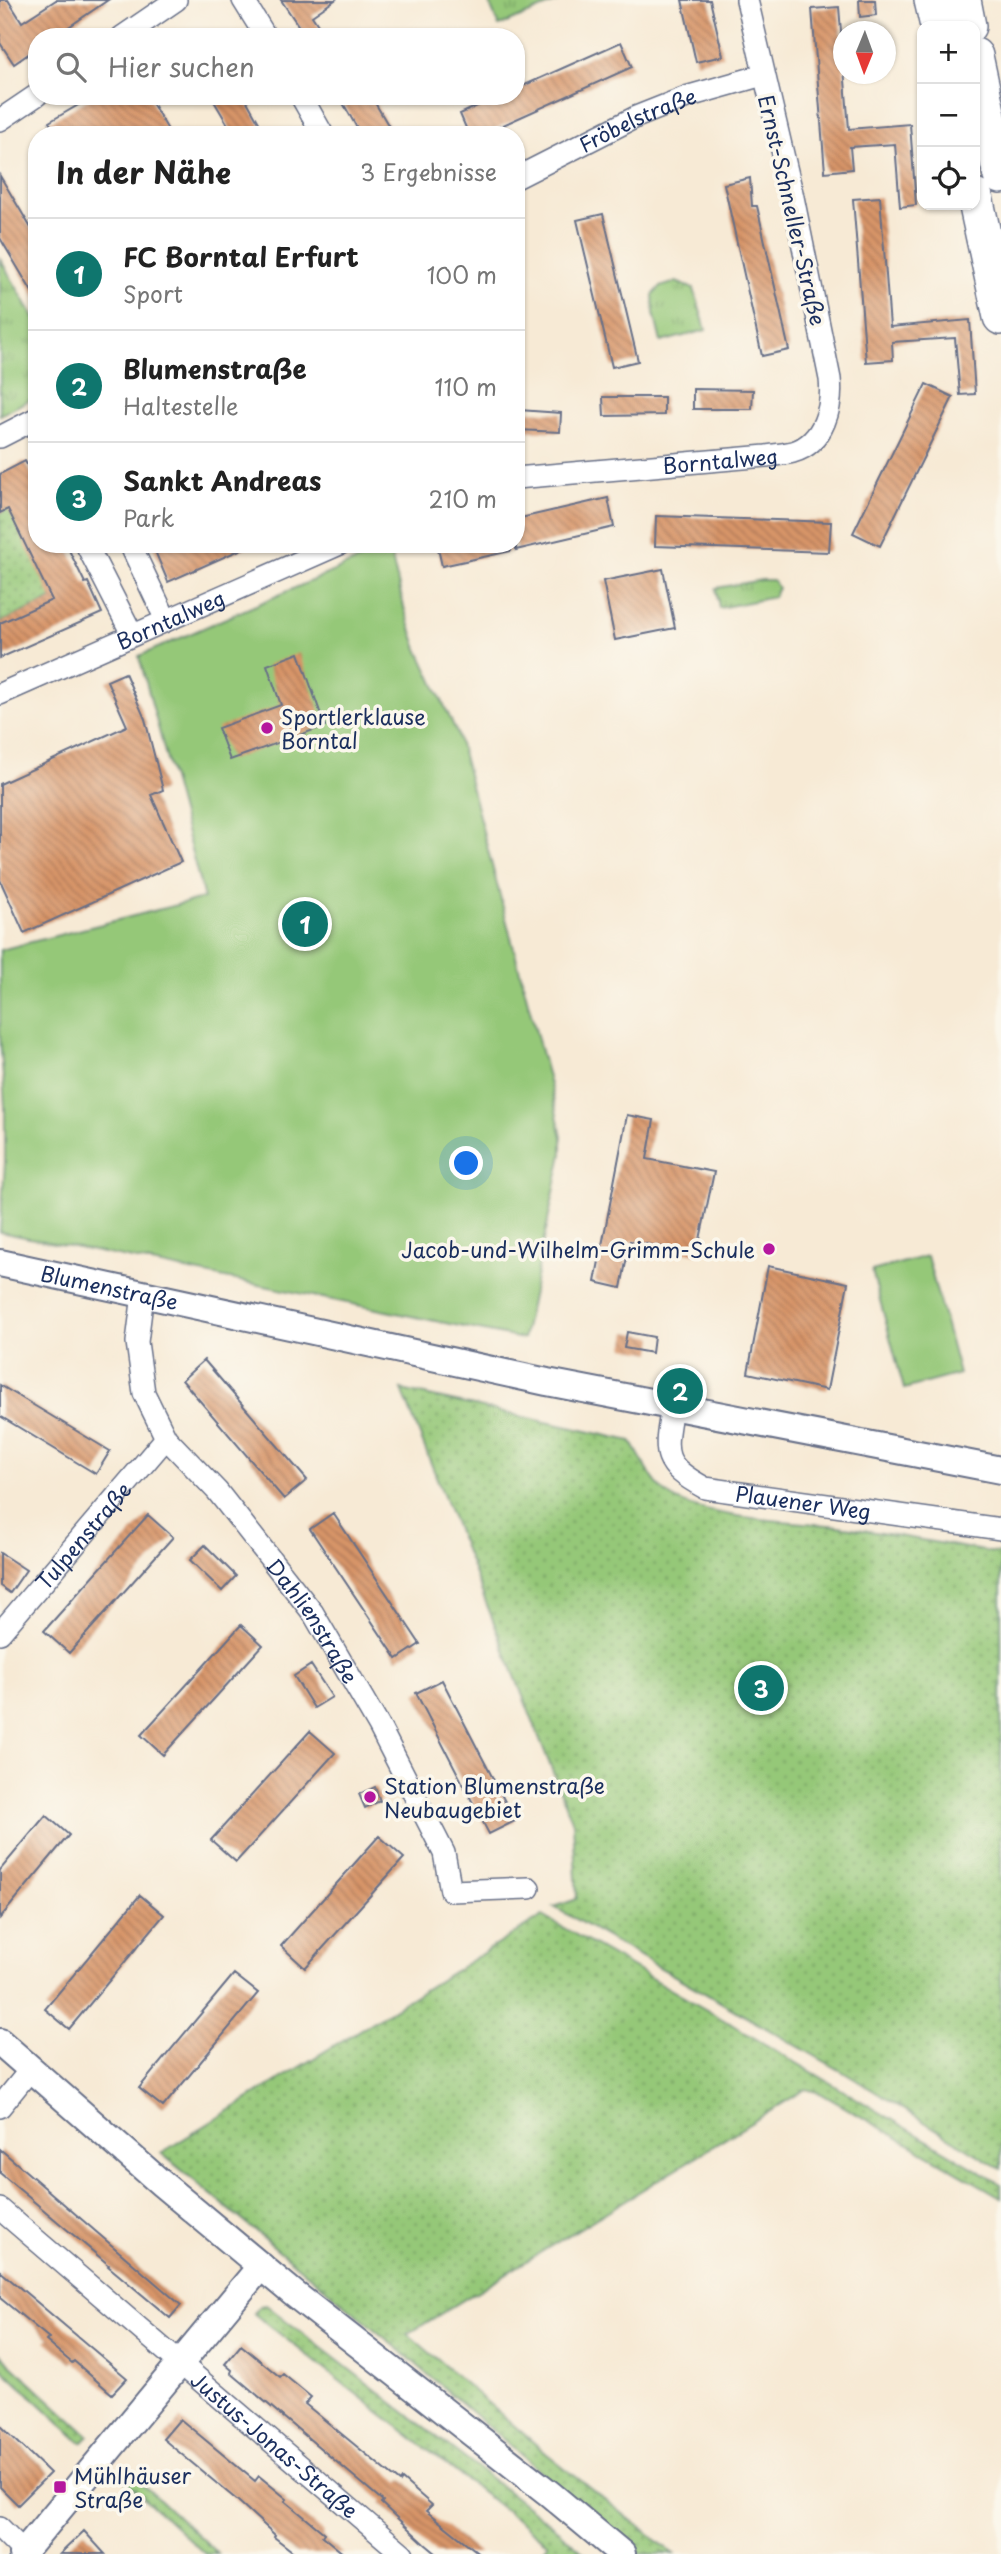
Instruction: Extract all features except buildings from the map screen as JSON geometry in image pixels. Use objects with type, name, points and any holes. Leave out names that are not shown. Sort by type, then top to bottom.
[{"type":"highway","points":[[932,0],[937,21]]},
{"type":"highway","points":[[962,0],[967,21]]},
{"type":"highway","points":[[980,79],[1001,176]]},
{"type":"highway","points":[[978,210],[1001,317]]},
{"type":"street","points":[[134,28],[176,0]]},
{"type":"street","points":[[243,0],[260,28]]},
{"type":"street","name":"Ernst-Schneller-Straße","points":[[747,0],[793,197],[830,379],[832,396],[826,420]]},
{"type":"street","name":"Fröbelstraße","points":[[525,173],[636,117],[689,96],[763,75]]},
{"type":"street","points":[[3,110],[28,99]]},
{"type":"street","points":[[306,105],[318,126]]},
{"type":"street","name":"Borntalweg","points":[[525,477],[766,456],[795,451],[812,441],[826,420]]},
{"type":"street","points":[[0,437],[28,429]]},
{"type":"street","points":[[91,553],[132,634]]},
{"type":"street","points":[[134,553],[166,620]]},
{"type":"street","name":"Borntalweg","points":[[0,694],[319,553]]},
{"type":"street","name":"Blumenstraße","points":[[0,1263],[672,1407],[1001,1469]]},
{"type":"street","name":"Dahlienstraße","points":[[143,1294],[137,1342],[144,1394],[166,1438],[217,1491],[313,1614],[379,1726],[444,1853],[451,1891],[529,1888]]},
{"type":"street","name":"Plauener Weg","points":[[672,1407],[667,1436],[669,1459],[680,1475],[705,1488],[1001,1528]]},
{"type":"street","name":"Tulpenstraße","points":[[0,1633],[166,1438]]},
{"type":"street","points":[[0,2042],[261,2266],[622,2554]]},
{"type":"street","points":[[0,2106],[30,2070]]},
{"type":"street","name":"Justus-Jonas-Straße","points":[[0,2208],[403,2554]]},
{"type":"street","points":[[0,2528],[24,2553],[261,2266]]},
{"type":"green space","points":[[488,0],[562,0],[499,26]]},
{"type":"green space","points":[[0,259],[28,307],[28,401],[0,415]]},
{"type":"green space","points":[[676,282],[694,289],[706,330],[661,342],[653,295],[660,287]]},
{"type":"green space","points":[[20,503],[21,517],[28,532],[28,553],[38,553],[59,596],[0,623],[0,513]]},
{"type":"green space","points":[[375,553],[390,553],[418,649],[457,733],[562,1137],[562,1154],[523,1339],[0,1232],[5,1163],[5,1107],[0,1034],[0,950],[204,898],[139,656]]},
{"type":"green space","points":[[773,580],[778,588],[773,597],[719,608],[716,588]]},
{"type":"green space","points":[[927,1256],[959,1374],[904,1389],[872,1271]]},
{"type":"green space","points":[[402,1390],[631,1441],[648,1471],[665,1492],[671,1497],[706,1510],[752,1518],[838,1526],[1001,1554],[1001,2169],[843,2072],[554,1907],[577,1899],[573,1823]]},
{"type":"green space","points":[[543,1916],[1001,2184],[1001,2197],[820,2093],[806,2089],[408,2334],[547,2454],[674,2554],[636,2554],[402,2352],[161,2153]]},
{"type":"green space","points":[[266,2305],[585,2554],[540,2554],[548,2544],[253,2313],[260,2306]]},
{"type":"green space","points":[[0,2354],[89,2436],[82,2443],[0,2367]]},
{"type":"green space","points":[[126,2469],[218,2554],[205,2554],[120,2476]]},
{"type":"place","name":"Sportlerklause Borntal","points":[[267,728]]},
{"type":"place","name":"FC Borntal Erfurt","points":[[305,924]]},
{"type":"place","name":"Jacob-und-Wilhelm-Grimm-Schule","points":[[769,1249]]},
{"type":"place","name":"Blumenstraße","points":[[680,1391]]},
{"type":"place","name":"Sankt Andreas","points":[[761,1688]]},
{"type":"place","name":"Station Blumenstraße Neubaugebiet","points":[[370,1797]]},
{"type":"place","name":"Mühlhäuser Straße","points":[[60,2487]]}]
